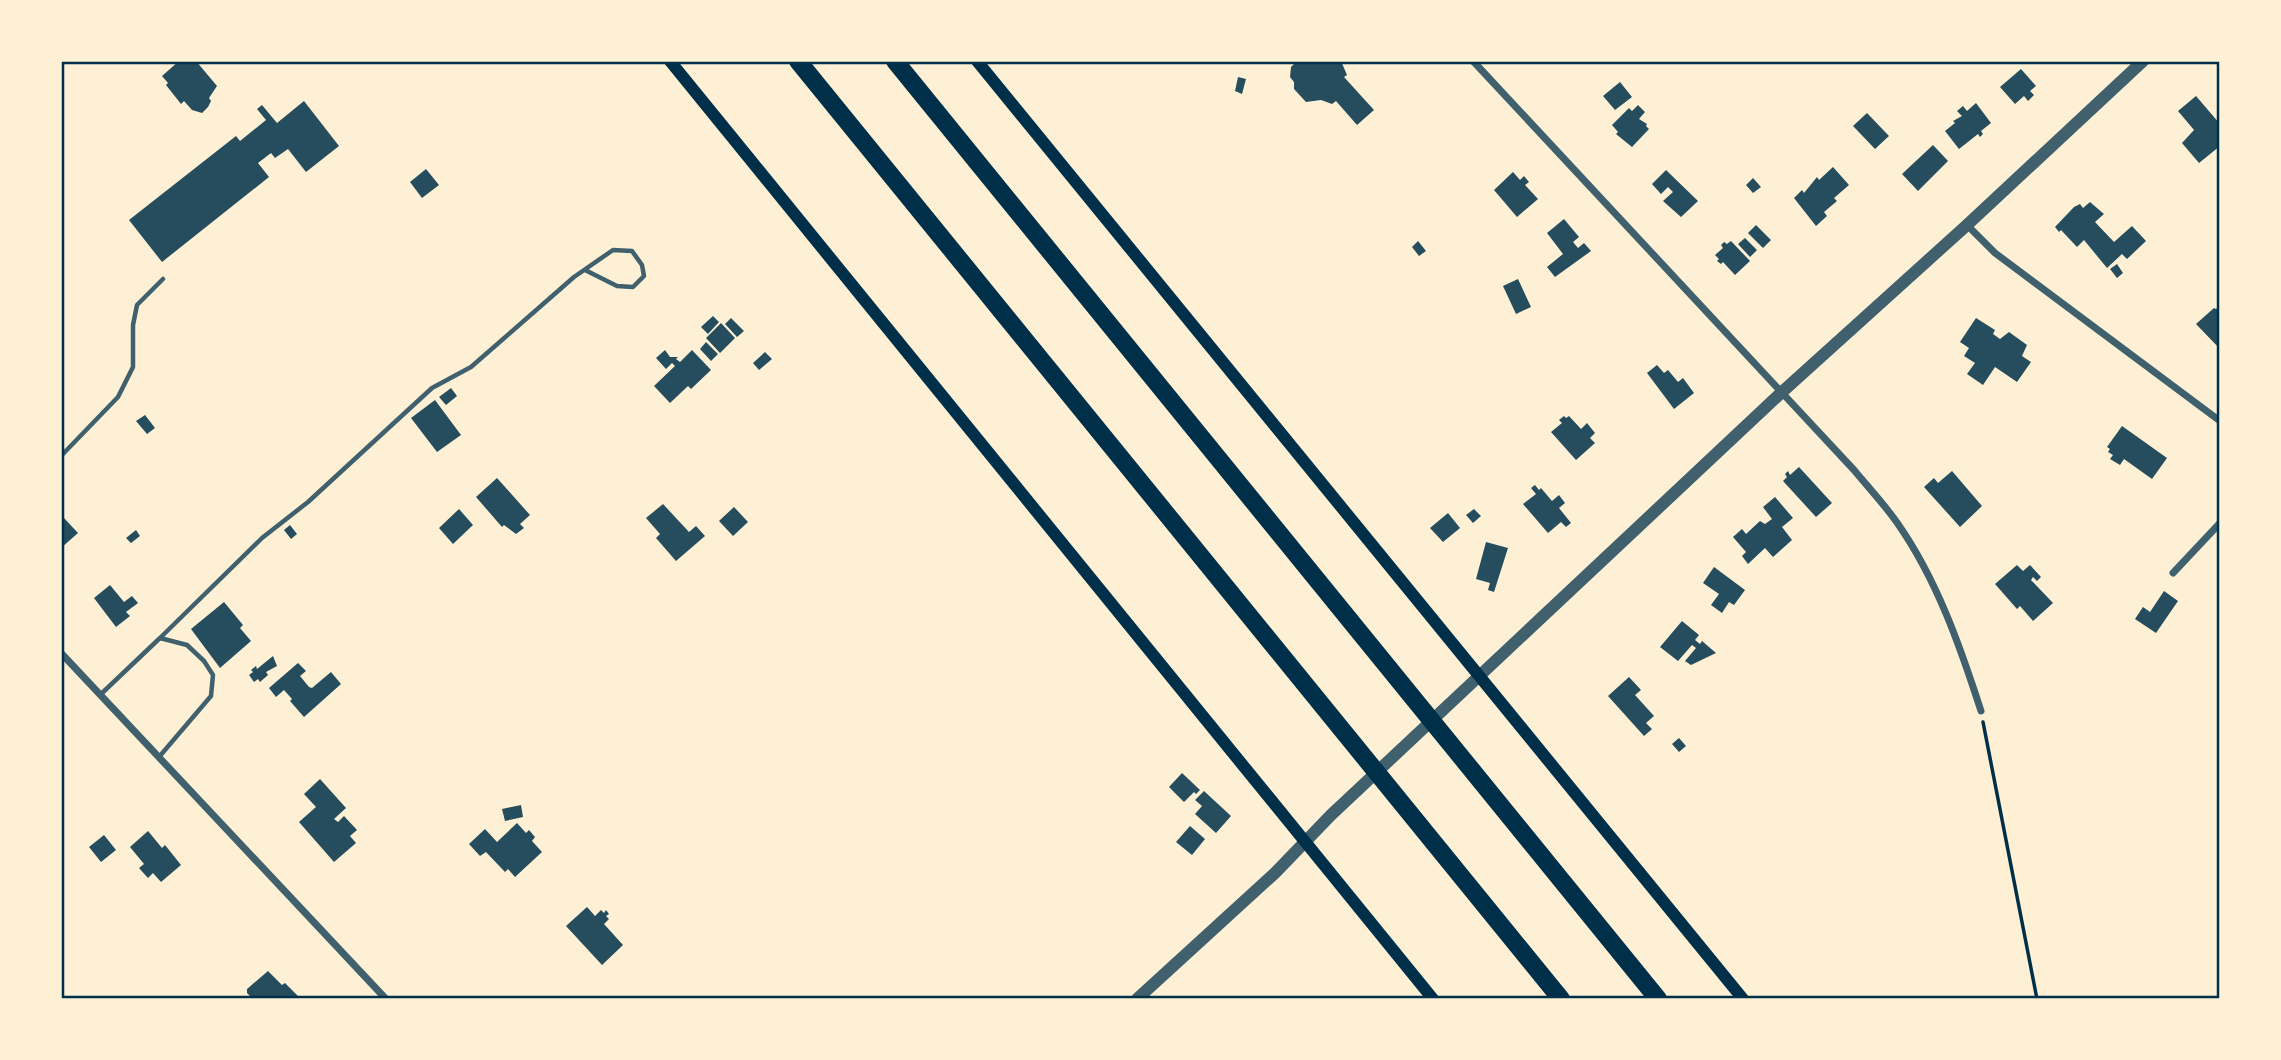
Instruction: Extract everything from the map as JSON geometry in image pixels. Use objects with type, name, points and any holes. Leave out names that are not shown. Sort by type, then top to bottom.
[{"type":"highway","points":[[799,61],[1561,999]]},
{"type":"highway","points":[[895,61],[1658,999]]},
{"type":"main road","points":[[670,61],[1433,999]]},
{"type":"main road","points":[[977,61],[1743,999]]},
{"type":"street","points":[[1473,61],[1854,470],[1898,523],[1933,584],[1958,642],[1981,710]]},
{"type":"street","points":[[1137,999],[1275,873],[1305,841],[1782,392],[2143,61]]},
{"type":"street","points":[[1967,225],[1995,253],[2220,421]]},
{"type":"street","points":[[2173,573],[2220,523]]},
{"type":"street","points":[[61,653],[386,999]]},
{"type":"lane","points":[[100,695],[262,538],[308,502],[432,388],[471,367],[585,270],[613,250],[632,251],[642,265],[644,276],[633,287],[617,286],[585,270]]},
{"type":"lane","points":[[61,456],[118,397],[133,367],[133,325],[137,305],[163,279]]},
{"type":"lane","points":[[159,757],[211,696],[214,675],[204,660],[187,645],[160,638]]},
{"type":"path","points":[[1981,710],[2036,999]]},
{"type":"building","points":[[179,61],[196,61],[217,86],[209,98],[211,101],[208,107],[202,113],[192,110],[184,101],[181,104],[162,76]]},
{"type":"building","points":[[1294,61],[1341,61],[1347,75],[1344,77],[1374,110],[1357,125],[1336,101],[1332,104],[1321,100],[1306,102],[1294,89],[1294,82],[1290,77]]},
{"type":"building","points":[[2021,69],[2036,86],[2030,91],[2034,95],[2028,101],[2024,96],[2015,104],[2000,87]]},
{"type":"building","points":[[1238,77],[1246,79],[1242,94],[1235,91]]},
{"type":"building","points":[[1620,82],[1632,97],[1615,110],[1603,96]]},
{"type":"building","points":[[2196,96],[2220,124],[2220,146],[2199,163],[2182,143],[2194,130],[2178,111]]},
{"type":"building","points":[[304,101],[339,146],[306,172],[288,149],[275,158],[271,153],[258,163],[269,177],[162,262],[129,220],[236,136],[240,141],[266,120],[257,109],[262,105],[277,123]]},
{"type":"building","points":[[1976,103],[1991,123],[1981,131],[1983,134],[1980,137],[1978,134],[1959,149],[1945,131],[1955,123],[1953,121],[1962,116],[1957,111],[1963,106],[1967,111]]},
{"type":"building","points":[[1638,105],[1645,112],[1639,119],[1647,124],[1649,129],[1632,147],[1616,134],[1618,132],[1612,125],[1629,108],[1632,111]]},
{"type":"building","points":[[1867,113],[1889,136],[1875,149],[1853,126]]},
{"type":"building","points":[[1933,145],[1948,161],[1918,191],[1902,174]]},
{"type":"building","points":[[1833,167],[1849,185],[1834,198],[1837,201],[1824,212],[1827,216],[1816,226],[1794,198],[1802,190],[1804,193],[1817,177],[1819,180]]},
{"type":"building","points":[[426,169],[439,185],[422,198],[410,182]]},
{"type":"building","points":[[1666,170],[1698,201],[1681,217],[1663,201],[1673,192],[1668,187],[1661,194],[1652,184]]},
{"type":"building","points":[[1513,172],[1520,180],[1524,176],[1529,182],[1525,185],[1538,199],[1517,217],[1494,190]]},
{"type":"building","points":[[1753,178],[1761,187],[1753,193],[1746,185]]},
{"type":"building","points":[[2090,202],[2104,214],[2095,222],[2114,242],[2132,226],[2146,241],[2127,259],[2122,254],[2107,268],[2084,240],[2077,247],[2055,227],[2074,207],[2080,204],[2083,208]]},
{"type":"building","points":[[1564,219],[1579,237],[1573,242],[1578,248],[1584,243],[1591,251],[1555,277],[1547,267],[1563,254],[1547,233]]},
{"type":"building","points":[[1756,225],[1771,240],[1763,248],[1748,233]]},
{"type":"building","points":[[1745,238],[1757,250],[1750,257],[1738,244]]},
{"type":"building","points":[[1418,241],[1426,251],[1419,256],[1412,247]]},
{"type":"building","points":[[1731,241],[1750,261],[1735,275],[1723,262],[1721,264],[1717,261],[1719,259],[1715,255],[1723,248],[1721,245],[1724,242],[1727,244]]},
{"type":"building","points":[[2117,264],[2123,273],[2117,278],[2110,269]]},
{"type":"building","points":[[1518,279],[1531,307],[1516,314],[1503,286]]},
{"type":"building","points":[[2220,306],[2220,349],[2196,324]]},
{"type":"building","points":[[713,316],[719,322],[708,334],[701,327]]},
{"type":"building","points":[[731,318],[744,331],[737,337],[725,324]]},
{"type":"building","points":[[1976,318],[1995,330],[1993,334],[2000,339],[2009,332],[2027,345],[2022,356],[2031,362],[2017,382],[1995,367],[1983,385],[1967,374],[1975,363],[1964,356],[1969,348],[1960,342]]},
{"type":"building","points":[[721,323],[735,338],[720,353],[706,338]]},
{"type":"building","points":[[706,342],[718,354],[711,361],[700,349]]},
{"type":"building","points":[[665,350],[670,357],[678,357],[676,359],[680,362],[692,350],[711,370],[691,389],[688,386],[670,403],[654,386],[675,366],[672,363],[666,369],[656,358]]},
{"type":"building","points":[[765,352],[772,359],[759,370],[753,363]]},
{"type":"building","points":[[1657,365],[1664,373],[1668,370],[1678,382],[1683,378],[1694,393],[1674,409],[1647,373]]},
{"type":"building","points":[[451,388],[457,396],[446,405],[439,397]]},
{"type":"building","points":[[435,400],[461,435],[437,452],[411,418]]},
{"type":"building","points":[[145,415],[155,428],[147,434],[136,421]]},
{"type":"building","points":[[1569,416],[1581,429],[1587,423],[1595,433],[1590,438],[1595,443],[1576,460],[1551,432],[1562,423],[1559,420]]},
{"type":"building","points":[[2122,426],[2167,458],[2152,479],[2124,459],[2120,465],[2110,459],[2113,455],[2108,452],[2110,449],[2107,447]]},
{"type":"building","points":[[1799,467],[1832,503],[1816,517],[1783,481],[1788,471],[1790,475]]},
{"type":"building","points":[[1952,471],[1982,506],[1960,527],[1924,487],[1934,478],[1938,483]]},
{"type":"building","points":[[497,478],[530,515],[520,524],[524,528],[516,534],[504,525],[502,527],[476,497]]},
{"type":"building","points":[[1535,485],[1552,501],[1559,495],[1565,503],[1559,508],[1571,523],[1566,527],[1561,522],[1548,533],[1523,504],[1536,494],[1531,488]]},
{"type":"building","points":[[1775,497],[1793,518],[1782,527],[1792,540],[1773,557],[1765,548],[1748,564],[1742,556],[1746,552],[1733,537],[1742,529],[1746,534],[1760,521],[1765,524],[1772,519],[1763,507]]},
{"type":"building","points":[[663,504],[689,532],[696,526],[705,536],[676,561],[656,538],[660,534],[646,518]]},
{"type":"building","points":[[734,507],[748,522],[733,536],[719,521]]},
{"type":"building","points":[[459,509],[473,525],[453,544],[439,528]]},
{"type":"building","points":[[1474,509],[1481,516],[1473,523],[1466,515]]},
{"type":"building","points":[[1448,513],[1460,528],[1443,542],[1430,528]]},
{"type":"building","points":[[61,518],[78,533],[61,548]]},
{"type":"building","points":[[290,525],[297,534],[291,539],[284,530]]},
{"type":"building","points":[[136,530],[140,536],[131,543],[126,538]]},
{"type":"building","points":[[1486,542],[1508,548],[1494,592],[1488,590],[1490,583],[1476,579]]},
{"type":"building","points":[[2017,565],[2023,571],[2030,565],[2041,577],[2037,581],[2033,577],[2031,580],[2053,603],[2033,621],[2020,606],[2017,609],[1995,584]]},
{"type":"building","points":[[1714,567],[1745,590],[1734,605],[1729,602],[1722,613],[1711,605],[1719,594],[1703,583]]},
{"type":"building","points":[[110,585],[124,602],[132,596],[138,603],[126,612],[130,616],[116,627],[94,598]]},
{"type":"building","points":[[2164,591],[2178,601],[2156,633],[2135,619],[2143,607],[2150,612]]},
{"type":"building","points":[[224,602],[243,625],[240,628],[251,641],[220,668],[191,629]]},
{"type":"building","points":[[1682,621],[1699,635],[1695,640],[1700,644],[1702,641],[1716,653],[1691,665],[1685,661],[1696,648],[1692,645],[1678,661],[1660,647]]},
{"type":"building","points":[[273,656],[277,666],[266,672],[268,675],[260,682],[258,679],[254,682],[249,675],[253,672],[251,670],[256,666],[257,669]]},
{"type":"building","points":[[298,663],[306,671],[300,676],[309,687],[312,688],[331,672],[341,684],[304,717],[284,690],[276,697],[269,688]]},
{"type":"building","points":[[1629,677],[1641,690],[1635,695],[1654,716],[1646,723],[1652,729],[1644,736],[1608,696]]},
{"type":"building","points":[[1679,738],[1686,746],[1679,752],[1672,744]]},
{"type":"building","points":[[1182,773],[1200,790],[1184,802],[1169,787]]},
{"type":"building","points":[[320,779],[346,808],[334,819],[338,822],[344,816],[357,830],[350,836],[356,843],[334,862],[299,822],[316,807],[304,794]]},
{"type":"building","points":[[1204,791],[1231,816],[1216,833],[1195,814],[1202,806],[1195,800]]},
{"type":"building","points":[[521,805],[523,817],[505,821],[502,809]]},
{"type":"building","points":[[517,823],[526,833],[529,830],[535,837],[532,841],[542,852],[515,877],[508,869],[505,872],[486,852],[480,856],[469,844],[485,829],[497,842]]},
{"type":"building","points":[[1190,826],[1205,839],[1192,855],[1176,842]]},
{"type":"building","points":[[148,831],[162,848],[165,845],[181,865],[161,882],[153,873],[148,878],[139,868],[144,864],[130,847]]},
{"type":"building","points":[[104,835],[116,850],[101,862],[89,847]]},
{"type":"building","points":[[587,907],[595,916],[601,910],[604,913],[606,910],[609,919],[604,924],[623,945],[602,965],[566,926]]},
{"type":"building","points":[[268,971],[299,997],[253,999],[247,989]]}]
